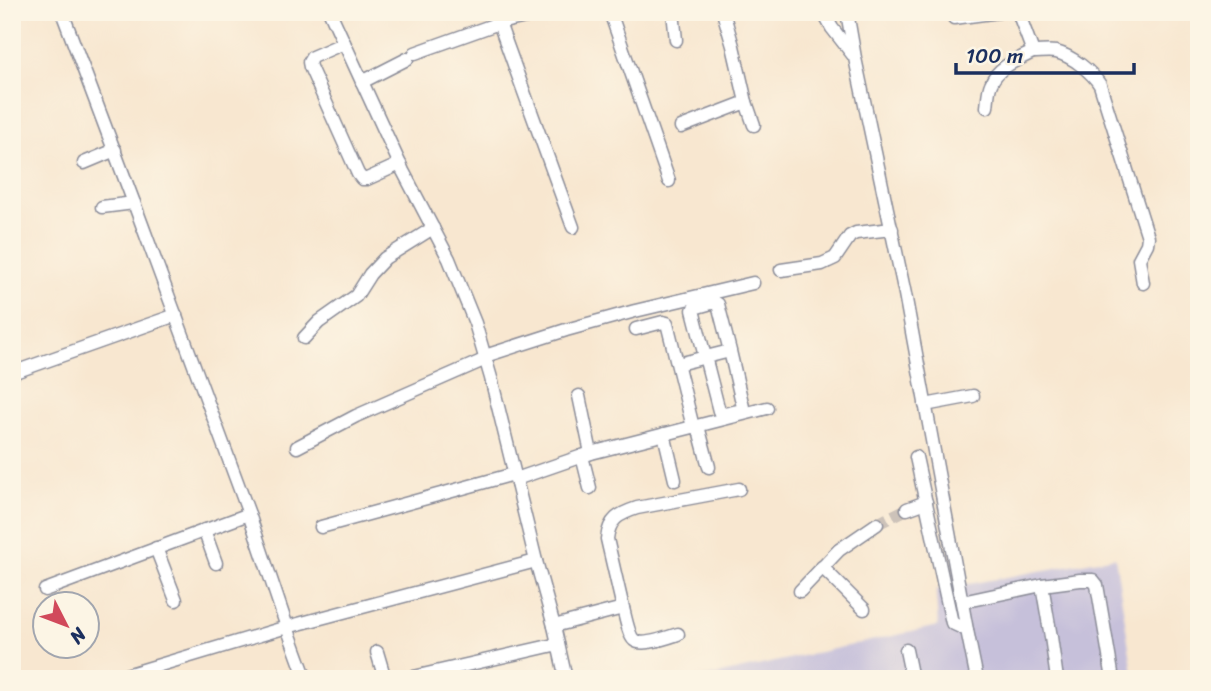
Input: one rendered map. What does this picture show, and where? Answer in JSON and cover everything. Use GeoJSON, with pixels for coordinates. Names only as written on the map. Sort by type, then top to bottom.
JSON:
{"type":"FeatureCollection","features":[{"type":"Feature","properties":{"kind":"street"},"geometry":{"type":"LineString","coordinates":[[62,12],[249,514],[306,679]]}},
{"type":"Feature","properties":{"kind":"street"},"geometry":{"type":"LineString","coordinates":[[330,12],[463,290],[485,357],[566,679]]}},
{"type":"Feature","properties":{"kind":"street"},"geometry":{"type":"LineString","coordinates":[[362,82],[411,56],[497,18],[548,12]]}},
{"type":"Feature","properties":{"kind":"street"},"geometry":{"type":"LineString","coordinates":[[610,12],[668,181]]}},
{"type":"Feature","properties":{"kind":"street"},"geometry":{"type":"LineString","coordinates":[[673,12],[676,40]]}},
{"type":"Feature","properties":{"kind":"street"},"geometry":{"type":"LineString","coordinates":[[723,12],[754,125]]}},
{"type":"Feature","properties":{"kind":"street"},"geometry":{"type":"LineString","coordinates":[[823,12],[832,29],[855,58]]}},
{"type":"Feature","properties":{"kind":"street"},"geometry":{"type":"LineString","coordinates":[[847,12],[905,294],[977,679]]}},
{"type":"Feature","properties":{"kind":"street"},"geometry":{"type":"LineString","coordinates":[[954,18],[999,12]]}},
{"type":"Feature","properties":{"kind":"street"},"geometry":{"type":"LineString","coordinates":[[1018,12],[1033,52]]}},
{"type":"Feature","properties":{"kind":"street"},"geometry":{"type":"LineString","coordinates":[[497,18],[573,227]]}},
{"type":"Feature","properties":{"kind":"street"},"geometry":{"type":"LineString","coordinates":[[344,43],[312,57],[309,62],[358,174],[367,180],[401,164]]}},
{"type":"Feature","properties":{"kind":"street"},"geometry":{"type":"LineString","coordinates":[[987,107],[991,83],[998,73],[1010,63],[1033,52],[1054,51],[1090,71],[1100,85],[1148,237],[1139,259],[1143,283]]}},
{"type":"Feature","properties":{"kind":"street"},"geometry":{"type":"LineString","coordinates":[[681,127],[746,102]]}},
{"type":"Feature","properties":{"kind":"street"},"geometry":{"type":"LineString","coordinates":[[84,163],[115,150]]}},
{"type":"Feature","properties":{"kind":"street"},"geometry":{"type":"LineString","coordinates":[[102,206],[134,203]]}},
{"type":"Feature","properties":{"kind":"street"},"geometry":{"type":"LineString","coordinates":[[304,338],[319,322],[356,296],[370,274],[385,258],[433,228]]}},
{"type":"Feature","properties":{"kind":"street"},"geometry":{"type":"LineString","coordinates":[[781,270],[822,264],[835,258],[850,236],[856,233],[892,229]]}},
{"type":"Feature","properties":{"kind":"street"},"geometry":{"type":"LineString","coordinates":[[297,446],[485,357],[635,311],[753,284]]}},
{"type":"Feature","properties":{"kind":"street"},"geometry":{"type":"LineString","coordinates":[[715,302],[718,304],[730,351],[743,407],[742,410],[724,414],[719,411],[694,308],[715,302]]}},
{"type":"Feature","properties":{"kind":"street"},"geometry":{"type":"LineString","coordinates":[[12,373],[176,315]]}},
{"type":"Feature","properties":{"kind":"street"},"geometry":{"type":"LineString","coordinates":[[636,329],[667,323],[709,467]]}},
{"type":"Feature","properties":{"kind":"street"},"geometry":{"type":"LineString","coordinates":[[677,364],[730,351]]}},
{"type":"Feature","properties":{"kind":"street"},"geometry":{"type":"LineString","coordinates":[[579,396],[590,488]]}},
{"type":"Feature","properties":{"kind":"street"},"geometry":{"type":"LineString","coordinates":[[925,405],[973,396]]}},
{"type":"Feature","properties":{"kind":"street"},"geometry":{"type":"LineString","coordinates":[[321,527],[767,408]]}},
{"type":"Feature","properties":{"kind":"street"},"geometry":{"type":"LineString","coordinates":[[664,434],[675,480]]}},
{"type":"Feature","properties":{"kind":"street"},"geometry":{"type":"LineString","coordinates":[[916,457],[952,622],[967,631]]}},
{"type":"Feature","properties":{"kind":"street"},"geometry":{"type":"LineString","coordinates":[[678,634],[646,643],[635,641],[623,608],[607,539],[608,529],[616,518],[637,508],[739,489]]}},
{"type":"Feature","properties":{"kind":"street"},"geometry":{"type":"LineString","coordinates":[[907,509],[926,502]]}},
{"type":"Feature","properties":{"kind":"street"},"geometry":{"type":"LineString","coordinates":[[46,590],[249,514]]}},
{"type":"Feature","properties":{"kind":"street"},"geometry":{"type":"LineString","coordinates":[[930,519],[946,516]]}},
{"type":"Feature","properties":{"kind":"street"},"geometry":{"type":"LineString","coordinates":[[800,591],[839,550],[877,524]]}},
{"type":"Feature","properties":{"kind":"street"},"geometry":{"type":"LineString","coordinates":[[204,530],[216,563]]}},
{"type":"Feature","properties":{"kind":"street"},"geometry":{"type":"LineString","coordinates":[[156,548],[176,600]]}},
{"type":"Feature","properties":{"kind":"street"},"geometry":{"type":"LineString","coordinates":[[113,679],[286,627],[536,561]]}},
{"type":"Feature","properties":{"kind":"street"},"geometry":{"type":"LineString","coordinates":[[822,567],[864,608]]}},
{"type":"Feature","properties":{"kind":"street"},"geometry":{"type":"LineString","coordinates":[[962,603],[1042,585],[1093,580],[1097,585],[1113,679]]}},
{"type":"Feature","properties":{"kind":"street"},"geometry":{"type":"LineString","coordinates":[[1042,585],[1056,679]]}},
{"type":"Feature","properties":{"kind":"street"},"geometry":{"type":"LineString","coordinates":[[554,626],[623,608]]}},
{"type":"Feature","properties":{"kind":"street"},"geometry":{"type":"LineString","coordinates":[[405,679],[558,644]]}},
{"type":"Feature","properties":{"kind":"street"},"geometry":{"type":"LineString","coordinates":[[906,650],[912,679]]}},
{"type":"Feature","properties":{"kind":"street"},"geometry":{"type":"LineString","coordinates":[[377,652],[385,679]]}},
{"type":"Feature","properties":{"kind":"shaded area"},"geometry":{"type":"Polygon","coordinates":[[[1115,557],[1134,679],[698,679],[938,626],[936,590],[1115,557]]]}},
{"type":"Feature","properties":{"kind":"tunnel"},"geometry":{"type":"LineString","coordinates":[[877,524],[907,509]]}}]}
